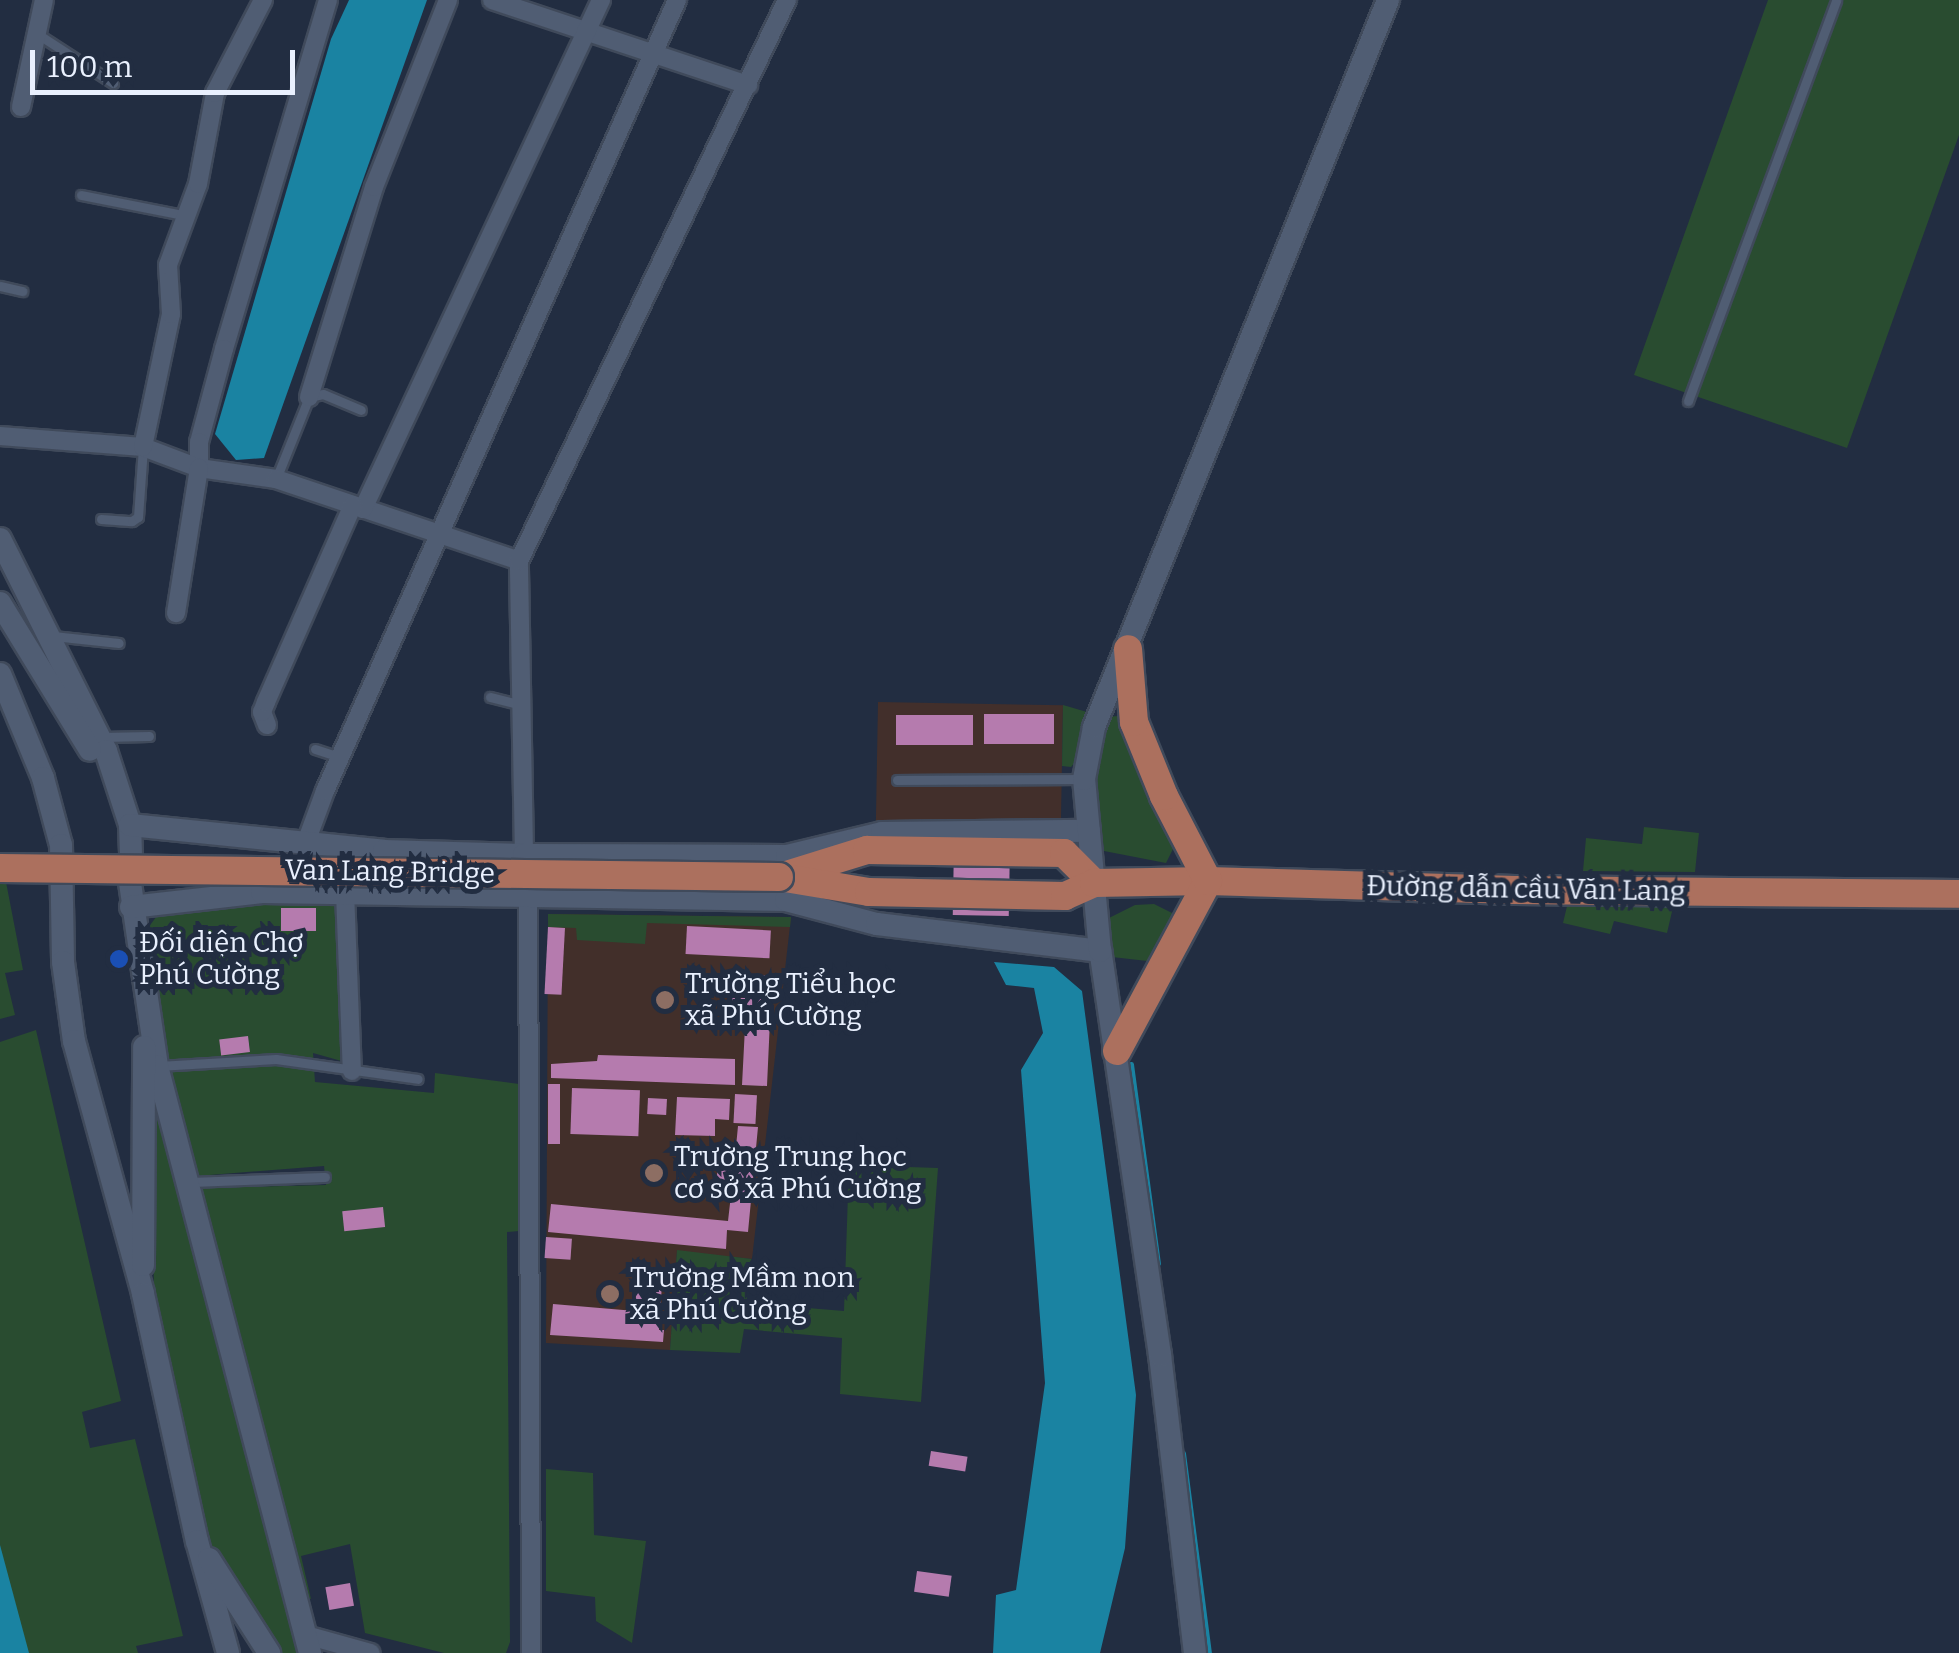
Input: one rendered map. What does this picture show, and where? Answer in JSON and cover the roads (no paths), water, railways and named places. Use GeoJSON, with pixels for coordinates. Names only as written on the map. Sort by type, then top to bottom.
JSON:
{"type":"FeatureCollection","features":[{"type":"Feature","properties":{"kind":"main road"},"geometry":{"type":"LineString","coordinates":[[1196,1653],[1118,1052],[1100,950],[1084,780],[1094,727],[1388,0]]}},
{"type":"Feature","properties":{"kind":"main road"},"geometry":{"type":"LineString","coordinates":[[0,539],[99,738],[127,815],[131,852]]}},
{"type":"Feature","properties":{"kind":"main road"},"geometry":{"type":"LineString","coordinates":[[0,604],[127,815],[305,845],[524,855],[787,856],[882,834],[1089,831]]}},
{"type":"Feature","properties":{"kind":"main road"},"geometry":{"type":"LineString","coordinates":[[0,634],[43,674]]}},
{"type":"Feature","properties":{"kind":"main road"},"geometry":{"type":"LineString","coordinates":[[1118,1052],[1208,881],[1164,796],[1134,722],[1128,649]]}},
{"type":"Feature","properties":{"kind":"main road"},"geometry":{"type":"LineString","coordinates":[[0,674],[42,778],[61,845],[63,962],[74,1041],[144,1294],[197,1541],[228,1653]]}},
{"type":"Feature","properties":{"kind":"main road","name":"Đường dẫn cầu Văn Lang"},"geometry":{"type":"LineString","coordinates":[[779,877],[868,865],[983,866],[1065,869],[1094,882],[1959,894]]}},
{"type":"Feature","properties":{"kind":"main road","name":"Van Lang Bridge"},"geometry":{"type":"LineString","coordinates":[[0,868],[779,877]]}},
{"type":"Feature","properties":{"kind":"main road"},"geometry":{"type":"LineString","coordinates":[[779,877],[866,910],[1064,913],[1094,882]]}},
{"type":"Feature","properties":{"kind":"main road"},"geometry":{"type":"LineString","coordinates":[[308,1644],[305,1606],[157,1066],[131,895],[345,892],[786,900],[877,924],[1100,950]]}},
{"type":"Feature","properties":{"kind":"main road"},"geometry":{"type":"LineString","coordinates":[[144,999],[144,1294]]}},
{"type":"Feature","properties":{"kind":"main road"},"geometry":{"type":"LineString","coordinates":[[197,1541],[269,1653]]}},
{"type":"Feature","properties":{"kind":"street"},"geometry":{"type":"LineString","coordinates":[[21,107],[44,0]]}},
{"type":"Feature","properties":{"kind":"street"},"geometry":{"type":"LineString","coordinates":[[143,447],[171,314],[168,264],[183,215],[198,184],[214,93],[263,0]]}},
{"type":"Feature","properties":{"kind":"street"},"geometry":{"type":"LineString","coordinates":[[176,613],[199,468],[199,442],[328,0]]}},
{"type":"Feature","properties":{"kind":"street"},"geometry":{"type":"LineString","coordinates":[[309,397],[374,187],[448,0]]}},
{"type":"Feature","properties":{"kind":"street"},"geometry":{"type":"LineString","coordinates":[[492,0],[748,85]]}},
{"type":"Feature","properties":{"kind":"street"},"geometry":{"type":"LineString","coordinates":[[267,725],[262,712],[266,702],[601,0]]}},
{"type":"Feature","properties":{"kind":"street"},"geometry":{"type":"LineString","coordinates":[[305,845],[339,757],[676,0]]}},
{"type":"Feature","properties":{"kind":"street"},"geometry":{"type":"LineString","coordinates":[[524,855],[525,706],[520,561],[787,0]]}},
{"type":"Feature","properties":{"kind":"street"},"geometry":{"type":"LineString","coordinates":[[0,436],[143,447],[199,468],[276,479],[520,561]]}},
{"type":"Feature","properties":{"kind":"street"},"geometry":{"type":"LineString","coordinates":[[345,892],[352,1071]]}},
{"type":"Feature","properties":{"kind":"street"},"geometry":{"type":"LineString","coordinates":[[528,896],[532,1653]]}},
{"type":"Feature","properties":{"kind":"street"},"geometry":{"type":"LineString","coordinates":[[308,1644],[371,1653]]}},
{"type":"Feature","properties":{"kind":"lane"},"geometry":{"type":"LineString","coordinates":[[1688,401],[1836,0]]}},
{"type":"Feature","properties":{"kind":"lane"},"geometry":{"type":"LineString","coordinates":[[36,33],[113,83]]}},
{"type":"Feature","properties":{"kind":"lane"},"geometry":{"type":"LineString","coordinates":[[82,195],[183,215]]}},
{"type":"Feature","properties":{"kind":"lane"},"geometry":{"type":"LineString","coordinates":[[0,286],[22,290]]}},
{"type":"Feature","properties":{"kind":"lane"},"geometry":{"type":"LineString","coordinates":[[276,479],[309,397],[323,394],[360,410]]}},
{"type":"Feature","properties":{"kind":"lane"},"geometry":{"type":"LineString","coordinates":[[102,519],[132,521],[138,517],[143,447]]}},
{"type":"Feature","properties":{"kind":"lane"},"geometry":{"type":"LineString","coordinates":[[46,636],[119,643]]}},
{"type":"Feature","properties":{"kind":"lane"},"geometry":{"type":"LineString","coordinates":[[490,697],[525,706]]}},
{"type":"Feature","properties":{"kind":"lane"},"geometry":{"type":"LineString","coordinates":[[99,738],[149,736]]}},
{"type":"Feature","properties":{"kind":"lane"},"geometry":{"type":"LineString","coordinates":[[315,748],[339,757]]}},
{"type":"Feature","properties":{"kind":"lane"},"geometry":{"type":"LineString","coordinates":[[897,780],[1084,780]]}},
{"type":"Feature","properties":{"kind":"lane"},"geometry":{"type":"LineString","coordinates":[[157,1066],[276,1058],[418,1079]]}},
{"type":"Feature","properties":{"kind":"lane"},"geometry":{"type":"LineString","coordinates":[[186,1182],[326,1177]]}},
{"type":"Feature","properties":{"kind":"water"},"geometry":{"type":"Polygon","coordinates":[[[349,0],[427,0],[264,458],[236,460],[215,434],[331,39],[349,0]]]}},
{"type":"Feature","properties":{"kind":"water"},"geometry":{"type":"Polygon","coordinates":[[[994,962],[1054,967],[1082,991],[1136,1395],[1125,1548],[1100,1653],[993,1653],[996,1595],[1016,1590],[1045,1383],[1021,1070],[1043,1033],[1034,988],[1006,985],[994,962]]]}},
{"type":"Feature","properties":{"kind":"water"},"geometry":{"type":"Polygon","coordinates":[[[0,1545],[29,1653],[0,1653],[0,1545]]]}},
{"type":"Feature","properties":{"kind":"waterway"},"geometry":{"type":"LineString","coordinates":[[1131,1064],[1158,1263]]}},
{"type":"Feature","properties":{"kind":"waterway"},"geometry":{"type":"LineString","coordinates":[[1183,1453],[1209,1653]]}},
{"type":"Feature","properties":{"kind":"place","name":"Đối diện Chợ Phú Cường"},"geometry":{"type":"Point","coordinates":[119,959]}},
{"type":"Feature","properties":{"kind":"place","name":"Trường Tiểu học xã Phú Cường"},"geometry":{"type":"Point","coordinates":[665,1000]}},
{"type":"Feature","properties":{"kind":"place","name":"Trường Trung học cơ sở xã Phú Cường"},"geometry":{"type":"Point","coordinates":[654,1173]}},
{"type":"Feature","properties":{"kind":"place","name":"Trường Mầm non xã Phú Cường"},"geometry":{"type":"Point","coordinates":[610,1294]}}]}
